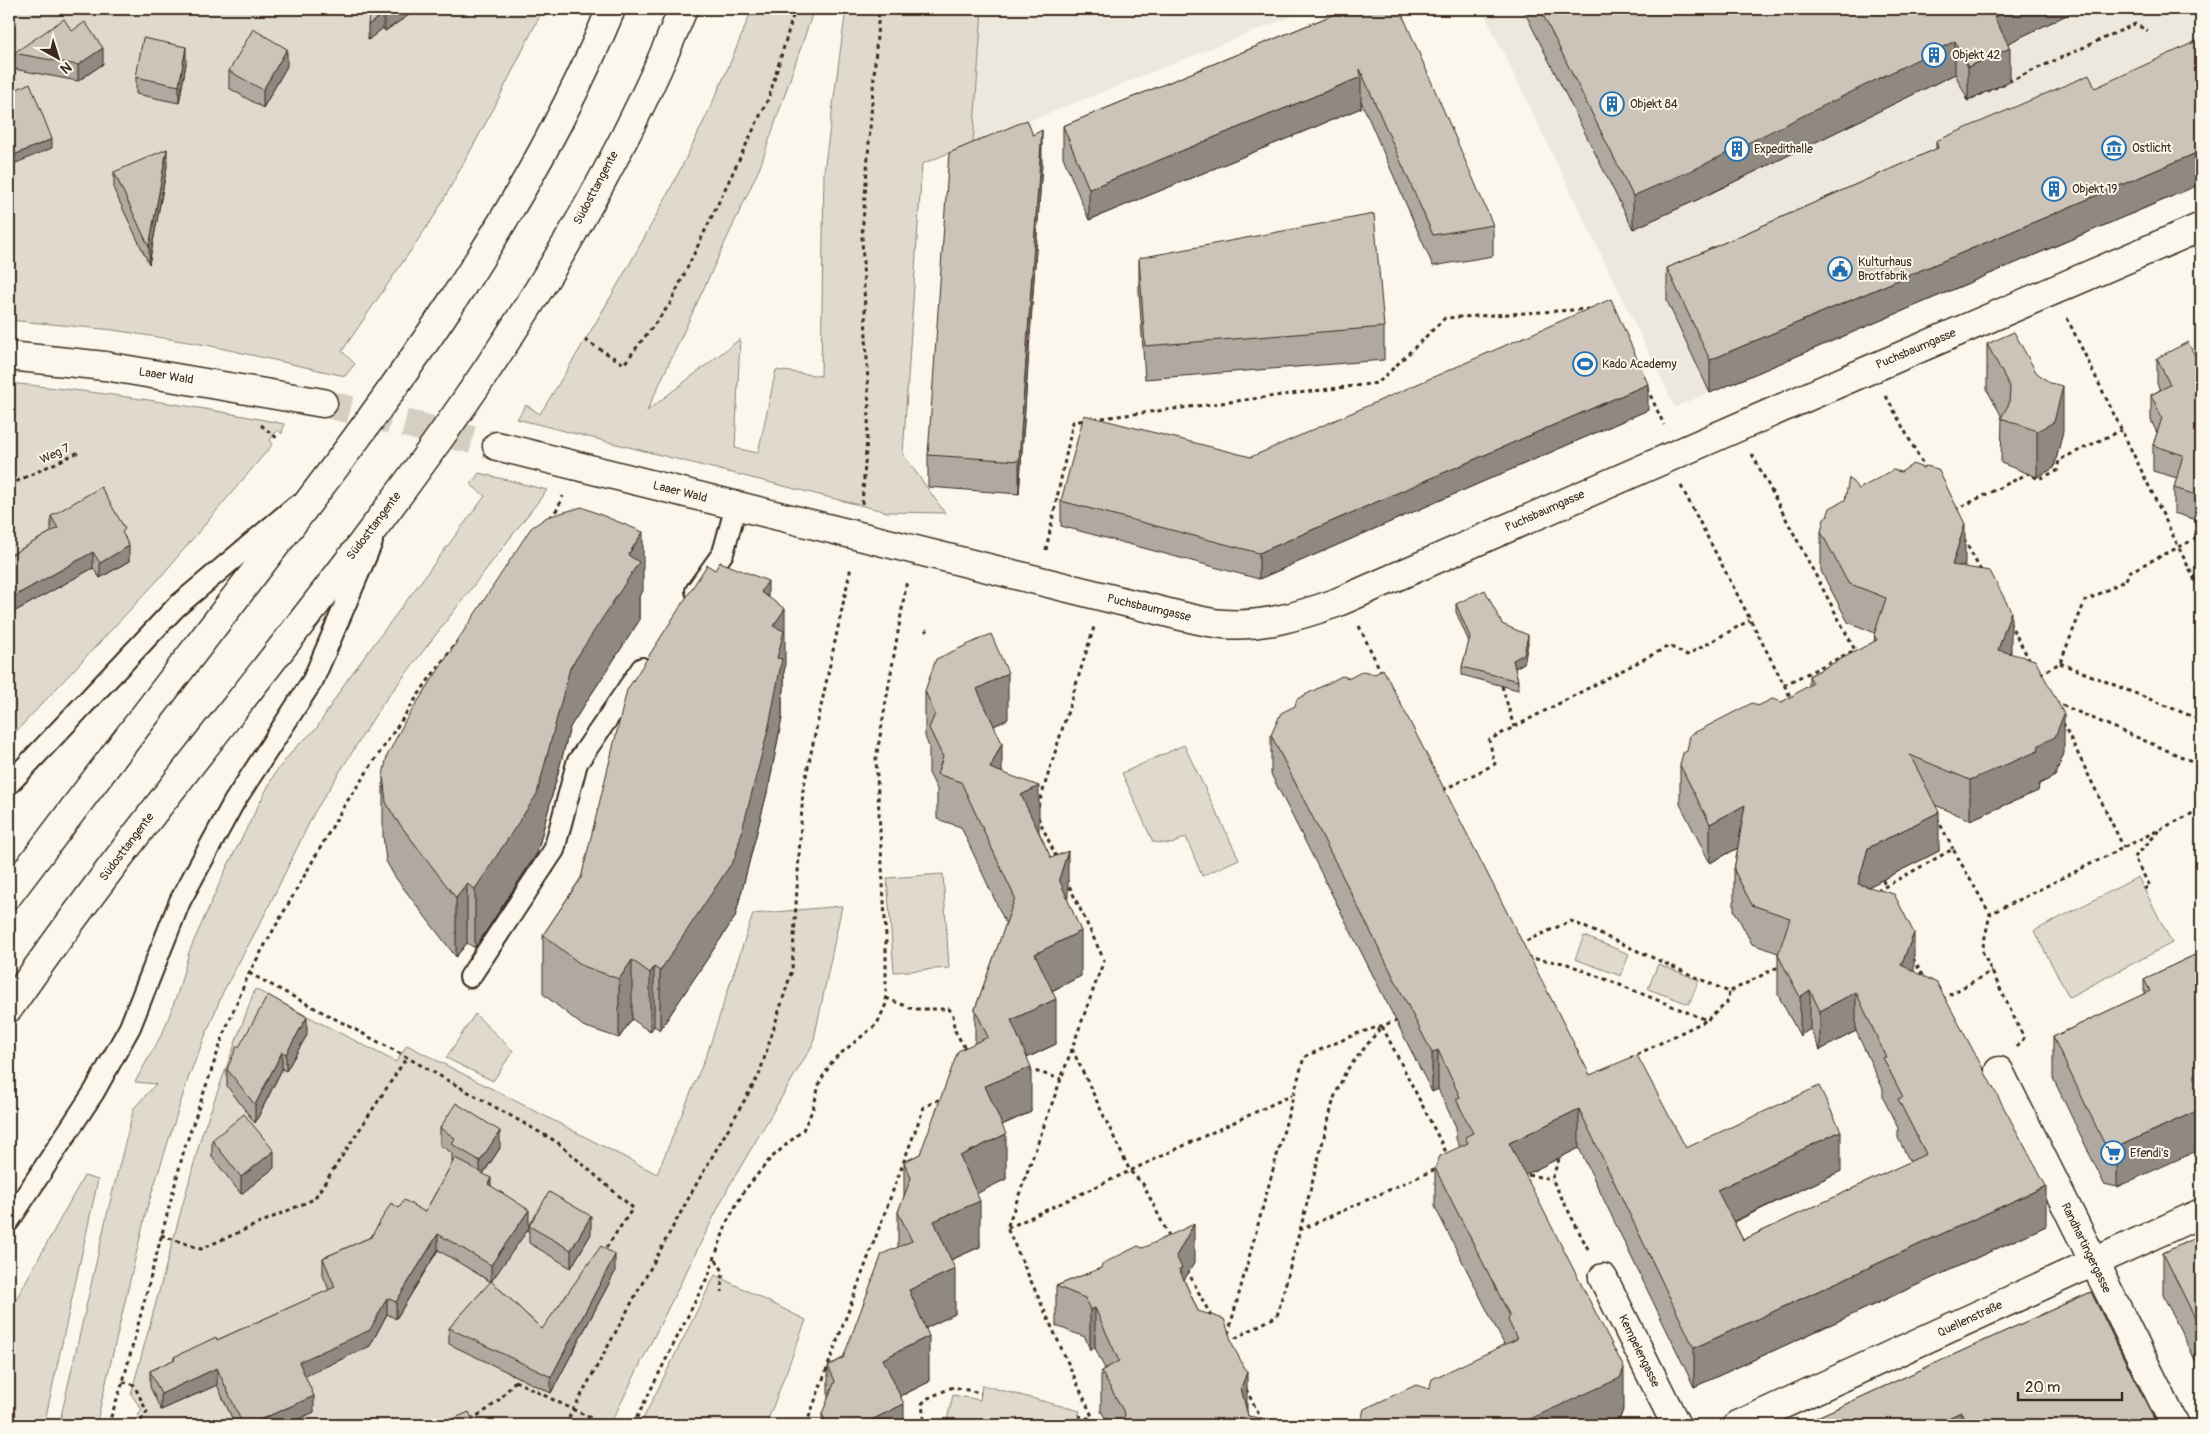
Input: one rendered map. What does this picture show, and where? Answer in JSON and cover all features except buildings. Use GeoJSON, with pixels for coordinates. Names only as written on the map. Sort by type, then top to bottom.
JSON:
{"type":"FeatureCollection","features":[{"type":"Feature","properties":{"kind":"main road"},"geometry":{"type":"LineString","coordinates":[[9,894],[328,478],[414,357],[484,254],[534,168],[611,9]]}},
{"type":"Feature","properties":{"kind":"main road","name":"Südosttangente"},"geometry":{"type":"LineString","coordinates":[[9,1008],[48,951],[383,517],[467,397],[549,272],[643,99],[683,9]]}},
{"type":"Feature","properties":{"kind":"main road","name":"Puchsbaumgasse"},"geometry":{"type":"LineString","coordinates":[[860,537],[1039,582],[1222,624],[1262,624],[1302,615],[1345,599],[2053,290],[2201,228]]}},
{"type":"Feature","properties":{"kind":"main road","name":"Laaer Wald"},"geometry":{"type":"LineString","coordinates":[[9,356],[105,366],[323,402]]}},
{"type":"Feature","properties":{"kind":"main road","name":"Laaer Wald"},"geometry":{"type":"LineString","coordinates":[[498,446],[860,537]]}},
{"type":"Feature","properties":{"kind":"main road","name":"Randhartingergasse"},"geometry":{"type":"LineString","coordinates":[[1999,1071],[2175,1425]]}},
{"type":"Feature","properties":{"kind":"main road","name":"Quellenstraße"},"geometry":{"type":"LineString","coordinates":[[1738,1425],[2201,1213]]}},
{"type":"Feature","properties":{"kind":"main road","name":"Kempelengasse"},"geometry":{"type":"LineString","coordinates":[[1603,1278],[1676,1425]]}},
{"type":"Feature","properties":{"kind":"lane"},"geometry":{"type":"LineString","coordinates":[[9,784],[176,608],[328,478]]}},
{"type":"Feature","properties":{"kind":"lane"},"geometry":{"type":"LineString","coordinates":[[683,609],[723,553],[736,506]]}},
{"type":"Feature","properties":{"kind":"lane"},"geometry":{"type":"LineString","coordinates":[[9,1221],[94,1092],[130,1027],[180,902],[234,802],[313,680],[383,517]]}},
{"type":"Feature","properties":{"kind":"lane"},"geometry":{"type":"LineString","coordinates":[[470,977],[554,850],[577,763],[655,650]]}},
{"type":"Feature","properties":{"kind":"path"},"geometry":{"type":"LineString","coordinates":[[586,340],[624,364],[670,304],[769,98],[795,9]]}},
{"type":"Feature","properties":{"kind":"path"},"geometry":{"type":"LineString","coordinates":[[564,1425],[692,1190],[759,1075],[792,970],[803,790],[860,537],[870,411],[862,236],[879,9]]}},
{"type":"Feature","properties":{"kind":"path"},"geometry":{"type":"LineString","coordinates":[[1963,91],[1968,100],[2135,24],[2148,31]]}},
{"type":"Feature","properties":{"kind":"path"},"geometry":{"type":"LineString","coordinates":[[2053,290],[2201,594]]}},
{"type":"Feature","properties":{"kind":"path"},"geometry":{"type":"LineString","coordinates":[[1039,582],[1073,422],[1378,383],[1445,318],[1591,309]]}},
{"type":"Feature","properties":{"kind":"path"},"geometry":{"type":"LineString","coordinates":[[1871,369],[1926,470]]}},
{"type":"Feature","properties":{"kind":"path"},"geometry":{"type":"LineString","coordinates":[[1644,381],[1672,456],[1750,620],[1793,702]]}},
{"type":"Feature","properties":{"kind":"path"},"geometry":{"type":"LineString","coordinates":[[1738,427],[1858,658]]}},
{"type":"Feature","properties":{"kind":"path"},"geometry":{"type":"LineString","coordinates":[[1950,513],[2029,474],[2038,479],[2057,471],[2059,460],[2122,430]]}},
{"type":"Feature","properties":{"kind":"path"},"geometry":{"type":"LineString","coordinates":[[274,435],[278,439]]}},
{"type":"Feature","properties":{"kind":"path","name":"Weg 7"},"geometry":{"type":"LineString","coordinates":[[9,485],[82,451]]}},
{"type":"Feature","properties":{"kind":"path"},"geometry":{"type":"LineString","coordinates":[[547,521],[558,508],[575,466]]}},
{"type":"Feature","properties":{"kind":"path"},"geometry":{"type":"LineString","coordinates":[[1959,530],[1983,574]]}},
{"type":"Feature","properties":{"kind":"path"},"geometry":{"type":"LineString","coordinates":[[2038,675],[2060,663],[2086,601],[2126,580],[2129,572],[2201,536]]}},
{"type":"Feature","properties":{"kind":"path"},"geometry":{"type":"LineString","coordinates":[[633,1425],[715,1259],[726,1222],[744,1191],[770,1159],[803,1130],[825,1074],[834,1059],[877,1024],[886,1004],[886,937],[876,759],[904,588],[918,551]]}},
{"type":"Feature","properties":{"kind":"path"},"geometry":{"type":"LineString","coordinates":[[1060,865],[1036,814],[1104,597]]}},
{"type":"Feature","properties":{"kind":"path"},"geometry":{"type":"LineString","coordinates":[[1345,599],[1384,678]]}},
{"type":"Feature","properties":{"kind":"path"},"geometry":{"type":"LineString","coordinates":[[2007,618],[2030,662]]}},
{"type":"Feature","properties":{"kind":"path"},"geometry":{"type":"LineString","coordinates":[[1436,783],[1440,792],[1495,764],[1489,740],[1669,646],[1687,654],[1750,620]]}},
{"type":"Feature","properties":{"kind":"path"},"geometry":{"type":"LineString","coordinates":[[925,632],[931,627]]}},
{"type":"Feature","properties":{"kind":"path"},"geometry":{"type":"LineString","coordinates":[[108,1425],[123,1382],[184,1150],[225,1031],[249,973],[344,806],[427,682],[462,635]]}},
{"type":"Feature","properties":{"kind":"path"},"geometry":{"type":"LineString","coordinates":[[1784,685],[1854,650]]}},
{"type":"Feature","properties":{"kind":"path"},"geometry":{"type":"LineString","coordinates":[[2060,663],[2201,720]]}},
{"type":"Feature","properties":{"kind":"path"},"geometry":{"type":"LineString","coordinates":[[2035,670],[2043,684]]}},
{"type":"Feature","properties":{"kind":"path"},"geometry":{"type":"LineString","coordinates":[[1502,686],[1514,727]]}},
{"type":"Feature","properties":{"kind":"path"},"geometry":{"type":"LineString","coordinates":[[2056,709],[2052,700],[2201,765]]}},
{"type":"Feature","properties":{"kind":"path"},"geometry":{"type":"LineString","coordinates":[[2060,718],[2124,848]]}},
{"type":"Feature","properties":{"kind":"path"},"geometry":{"type":"LineString","coordinates":[[1990,914],[2201,809]]}},
{"type":"Feature","properties":{"kind":"path"},"geometry":{"type":"LineString","coordinates":[[1933,810],[1990,914],[1982,951],[2024,1038],[1999,1071]]}},
{"type":"Feature","properties":{"kind":"path"},"geometry":{"type":"LineString","coordinates":[[2144,889],[2150,886],[2134,858],[2161,828]]}},
{"type":"Feature","properties":{"kind":"path"},"geometry":{"type":"LineString","coordinates":[[1880,898],[1877,892],[1953,849]]}},
{"type":"Feature","properties":{"kind":"path"},"geometry":{"type":"LineString","coordinates":[[1064,874],[1104,960],[1008,1228],[1096,1425]]}},
{"type":"Feature","properties":{"kind":"path"},"geometry":{"type":"LineString","coordinates":[[1883,880],[1886,886]]}},
{"type":"Feature","properties":{"kind":"path"},"geometry":{"type":"LineString","coordinates":[[1518,951],[1516,946],[1571,921],[1729,992]]}},
{"type":"Feature","properties":{"kind":"path"},"geometry":{"type":"LineString","coordinates":[[1910,952],[1928,985]]}},
{"type":"Feature","properties":{"kind":"path"},"geometry":{"type":"LineString","coordinates":[[1526,966],[1521,957],[1565,963],[1706,1020]]}},
{"type":"Feature","properties":{"kind":"path"},"geometry":{"type":"LineString","coordinates":[[1729,992],[1781,966]]}},
{"type":"Feature","properties":{"kind":"path"},"geometry":{"type":"LineString","coordinates":[[1936,1002],[1992,971]]}},
{"type":"Feature","properties":{"kind":"path"},"geometry":{"type":"LineString","coordinates":[[249,973],[407,1057],[557,1142],[633,1208],[600,1257]]}},
{"type":"Feature","properties":{"kind":"path"},"geometry":{"type":"LineString","coordinates":[[1629,1058],[1706,1020],[1727,1003],[1729,992]]}},
{"type":"Feature","properties":{"kind":"path"},"geometry":{"type":"LineString","coordinates":[[886,998],[913,1009],[949,1009],[953,1014],[954,1029],[968,1054]]}},
{"type":"Feature","properties":{"kind":"path"},"geometry":{"type":"LineString","coordinates":[[1382,1026],[1346,1071],[1334,1098],[1277,1316],[1225,1344],[1304,1057],[1382,1026],[1407,1017]]}},
{"type":"Feature","properties":{"kind":"path"},"geometry":{"type":"LineString","coordinates":[[1382,1026],[1451,1162]]}},
{"type":"Feature","properties":{"kind":"path"},"geometry":{"type":"LineString","coordinates":[[1072,1049],[1130,1171],[1143,1184],[1175,1246]]}},
{"type":"Feature","properties":{"kind":"path"},"geometry":{"type":"LineString","coordinates":[[161,1234],[201,1249],[314,1199],[407,1057]]}},
{"type":"Feature","properties":{"kind":"path"},"geometry":{"type":"LineString","coordinates":[[1027,1068],[1061,1079]]}},
{"type":"Feature","properties":{"kind":"path"},"geometry":{"type":"LineString","coordinates":[[806,1425],[924,1107],[948,1095]]}},
{"type":"Feature","properties":{"kind":"path"},"geometry":{"type":"LineString","coordinates":[[1008,1228],[1293,1095]]}},
{"type":"Feature","properties":{"kind":"path"},"geometry":{"type":"LineString","coordinates":[[1559,1159],[1552,1179],[1603,1278]]}},
{"type":"Feature","properties":{"kind":"path"},"geometry":{"type":"LineString","coordinates":[[1300,1230],[1442,1166]]}},
{"type":"Feature","properties":{"kind":"path"},"geometry":{"type":"LineString","coordinates":[[1528,1175],[1552,1179]]}},
{"type":"Feature","properties":{"kind":"path"},"geometry":{"type":"LineString","coordinates":[[715,1259],[723,1271],[722,1292]]}},
{"type":"Feature","properties":{"kind":"path"},"geometry":{"type":"LineString","coordinates":[[1184,1264],[1216,1326]]}},
{"type":"Feature","properties":{"kind":"path"},"geometry":{"type":"LineString","coordinates":[[466,1422],[482,1414],[502,1397],[521,1373]]}},
{"type":"Feature","properties":{"kind":"path"},"geometry":{"type":"LineString","coordinates":[[1242,1380],[1264,1425]]}},
{"type":"Feature","properties":{"kind":"path"},"geometry":{"type":"LineString","coordinates":[[515,1381],[605,1425]]}},
{"type":"Feature","properties":{"kind":"path"},"geometry":{"type":"LineString","coordinates":[[123,1382],[134,1385],[148,1412],[138,1425]]}},
{"type":"Feature","properties":{"kind":"path"},"geometry":{"type":"LineString","coordinates":[[923,1425],[922,1404],[926,1400],[953,1387],[981,1393]]}},
{"type":"Feature","properties":{"kind":"path"},"geometry":{"type":"LineString","coordinates":[[1078,1416],[1093,1419]]}},
{"type":"Feature","properties":{"kind":"path"},"geometry":{"type":"LineString","coordinates":[[924,1420],[944,1425]]}},
{"type":"Feature","properties":{"kind":"shaded area"},"geometry":{"type":"Polygon","coordinates":[[[9,9],[543,9],[494,108],[435,215],[342,351],[355,364],[345,376],[207,345],[113,330],[9,320],[9,9]]]}},
{"type":"Feature","properties":{"kind":"shaded area"},"geometry":{"type":"Polygon","coordinates":[[[752,9],[814,9],[760,167],[647,411],[740,339],[735,448],[758,453],[776,370],[821,376],[824,171],[846,9],[982,9],[973,143],[922,164],[903,454],[945,513],[887,512],[517,419],[526,405],[540,414],[600,316],[682,166],[707,114],[752,9]]]}},
{"type":"Feature","properties":{"kind":"shaded area"},"geometry":{"type":"Polygon","coordinates":[[[914,9],[1310,9],[922,164],[914,9]]]}},
{"type":"Feature","properties":{"kind":"shaded area"},"geometry":{"type":"Polygon","coordinates":[[[1482,9],[2201,9],[2201,184],[1675,407],[1482,9]]]}},
{"type":"Feature","properties":{"kind":"shaded area"},"geometry":{"type":"Polygon","coordinates":[[[9,383],[147,400],[284,424],[282,434],[278,430],[270,440],[273,444],[157,581],[9,739],[9,383]]]}},
{"type":"Feature","properties":{"kind":"shaded area"},"geometry":{"type":"Polygon","coordinates":[[[479,473],[547,490],[381,706],[314,813],[265,914],[223,992],[189,1076],[147,1208],[96,1425],[59,1425],[109,1206],[134,1108],[156,1084],[135,1082],[163,1032],[178,992],[189,952],[225,871],[275,773],[295,748],[316,729],[347,680],[485,496],[471,485],[479,473]]]}},
{"type":"Feature","properties":{"kind":"shaded area"},"geometry":{"type":"Polygon","coordinates":[[[1184,745],[1239,859],[1202,876],[1186,837],[1172,844],[1153,842],[1122,773],[1184,745]]]}},
{"type":"Feature","properties":{"kind":"shaded area"},"geometry":{"type":"Polygon","coordinates":[[[943,874],[949,968],[894,972],[887,878],[943,874]]]}},
{"type":"Feature","properties":{"kind":"shaded area"},"geometry":{"type":"Polygon","coordinates":[[[2138,877],[2172,943],[2069,997],[2034,931],[2138,877]]]}},
{"type":"Feature","properties":{"kind":"shaded area"},"geometry":{"type":"Polygon","coordinates":[[[842,906],[813,1044],[728,1188],[610,1425],[131,1425],[142,1410],[131,1394],[202,1134],[255,989],[396,1062],[407,1045],[657,1174],[708,1051],[753,914],[842,906]]]}},
{"type":"Feature","properties":{"kind":"shaded area"},"geometry":{"type":"Polygon","coordinates":[[[1584,936],[1629,954],[1621,976],[1575,959],[1584,936]]]}},
{"type":"Feature","properties":{"kind":"shaded area"},"geometry":{"type":"Polygon","coordinates":[[[1658,964],[1699,980],[1689,1004],[1648,989],[1658,964]]]}},
{"type":"Feature","properties":{"kind":"shaded area"},"geometry":{"type":"Polygon","coordinates":[[[475,1014],[513,1051],[493,1081],[446,1058],[475,1014]]]}},
{"type":"Feature","properties":{"kind":"shaded area"},"geometry":{"type":"Polygon","coordinates":[[[84,1176],[98,1180],[44,1425],[9,1425],[9,1312],[84,1176]]]}},
{"type":"Feature","properties":{"kind":"shaded area"},"geometry":{"type":"Polygon","coordinates":[[[715,1275],[806,1320],[766,1425],[640,1425],[715,1275]]]}},
{"type":"Feature","properties":{"kind":"shaded area"},"geometry":{"type":"Polygon","coordinates":[[[982,1385],[1080,1411],[1076,1425],[969,1425],[947,1420],[953,1395],[980,1400],[982,1385]]]}},
{"type":"Feature","properties":{"kind":"tunnel"},"geometry":{"type":"LineString","coordinates":[[323,403],[497,446]]}},
{"type":"Feature","properties":{"kind":"place","name":"Objekt 42"},"geometry":{"type":"Point","coordinates":[1934,55]}},
{"type":"Feature","properties":{"kind":"place","name":"Objekt 84"},"geometry":{"type":"Point","coordinates":[1612,104]}},
{"type":"Feature","properties":{"kind":"place","name":"Ostlicht"},"geometry":{"type":"Point","coordinates":[2114,148]}},
{"type":"Feature","properties":{"kind":"place","name":"Expedithalle"},"geometry":{"type":"Point","coordinates":[1737,149]}},
{"type":"Feature","properties":{"kind":"place","name":"Objekt 19"},"geometry":{"type":"Point","coordinates":[2054,189]}},
{"type":"Feature","properties":{"kind":"place","name":"Kulturhaus Brotfabrik"},"geometry":{"type":"Point","coordinates":[1840,269]}},
{"type":"Feature","properties":{"kind":"place","name":"Kado Academy"},"geometry":{"type":"Point","coordinates":[1585,364]}},
{"type":"Feature","properties":{"kind":"place","name":"Efendi's"},"geometry":{"type":"Point","coordinates":[2113,1153]}}]}
